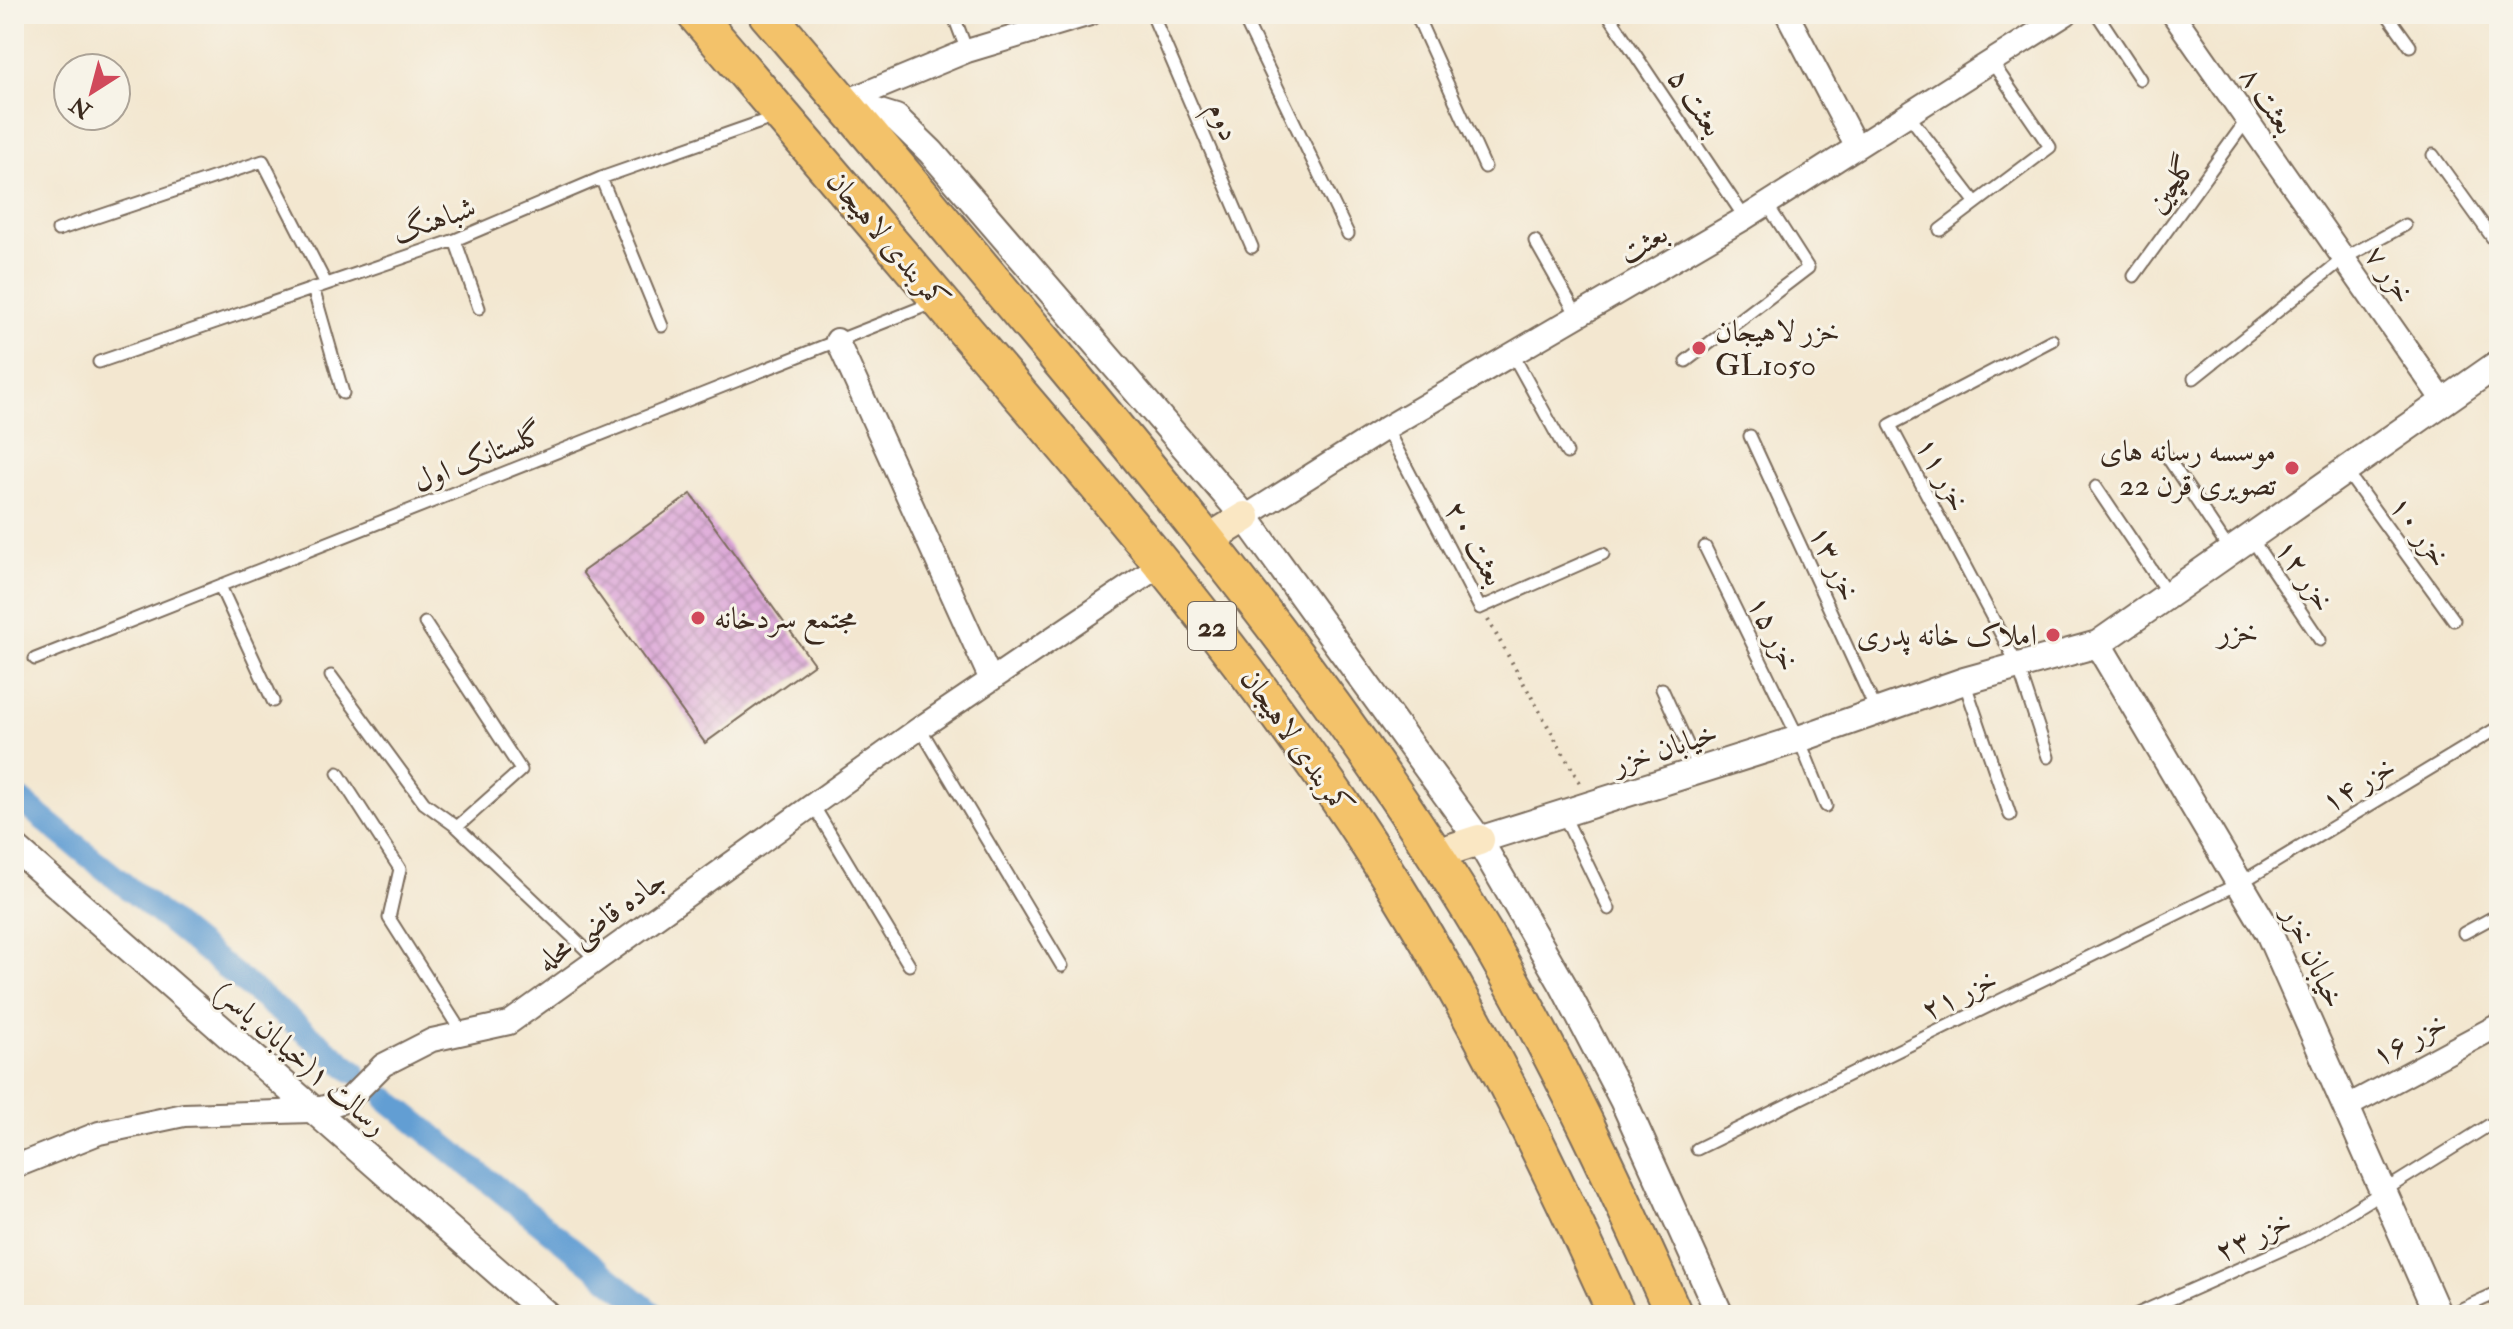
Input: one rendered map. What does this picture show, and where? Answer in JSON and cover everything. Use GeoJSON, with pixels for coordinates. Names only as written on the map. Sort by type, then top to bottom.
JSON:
{"type":"FeatureCollection","features":[{"type":"Feature","properties":{"kind":"highway","name":"کمربندی لاهیجان"},"geometry":{"type":"LineString","coordinates":[[695,14],[1162,564],[1262,691],[1368,844],[1439,958],[1509,1087],[1617,1315]]}},
{"type":"Feature","properties":{"kind":"highway","name":"کمربندی لاهیجان"},"geometry":{"type":"LineString","coordinates":[[767,14],[844,102],[1208,540],[1292,651],[1483,933],[1557,1062],[1674,1315]]}},
{"type":"Feature","properties":{"kind":"main road"},"geometry":{"type":"LineString","coordinates":[[1208,540],[1245,517]]}},
{"type":"Feature","properties":{"kind":"main road"},"geometry":{"type":"LineString","coordinates":[[1433,855],[1479,840]]}},
{"type":"Feature","properties":{"kind":"street"},"geometry":{"type":"LineString","coordinates":[[844,102],[967,51],[1088,14]]}},
{"type":"Feature","properties":{"kind":"street"},"geometry":{"type":"LineString","coordinates":[[1787,14],[1855,144]]}},
{"type":"Feature","properties":{"kind":"street","name":"بعثت"},"geometry":{"type":"LineString","coordinates":[[1245,517],[1386,428],[1745,218],[1855,144],[2066,14]]}},
{"type":"Feature","properties":{"kind":"street","name":"بعثت ۸"},"geometry":{"type":"LineString","coordinates":[[2173,14],[2287,181]]}},
{"type":"Feature","properties":{"kind":"street"},"geometry":{"type":"LineString","coordinates":[[844,102],[896,118],[931,152],[1245,517],[1479,840],[1563,985],[1623,1100],[1720,1315]]}},
{"type":"Feature","properties":{"kind":"street","name":"خزر ۷"},"geometry":{"type":"LineString","coordinates":[[2287,181],[2444,402]]}},
{"type":"Feature","properties":{"kind":"street"},"geometry":{"type":"LineString","coordinates":[[837,340],[991,680]]}},
{"type":"Feature","properties":{"kind":"street","name":"خیابان خزر"},"geometry":{"type":"LineString","coordinates":[[1479,840],[1799,739],[1964,681],[2098,644],[2499,363]]}},
{"type":"Feature","properties":{"kind":"street","name":"جاده قاضی محله"},"geometry":{"type":"LineString","coordinates":[[14,1167],[99,1133],[184,1115],[311,1111],[348,1100],[383,1065],[432,1040],[509,1023],[920,728],[1162,564]]}},
{"type":"Feature","properties":{"kind":"street","name":"خیابان خزر"},"geometry":{"type":"LineString","coordinates":[[2098,644],[2242,882],[2348,1106],[2438,1315]]}},
{"type":"Feature","properties":{"kind":"street","name":"رسالت ۱(خیابان یاسر)"},"geometry":{"type":"LineString","coordinates":[[14,847],[311,1111],[547,1315]]}},
{"type":"Feature","properties":{"kind":"street","name":"خزر ۱۶"},"geometry":{"type":"LineString","coordinates":[[2348,1106],[2499,1025]]}},
{"type":"Feature","properties":{"kind":"lane"},"geometry":{"type":"LineString","coordinates":[[953,14],[967,51]]}},
{"type":"Feature","properties":{"kind":"lane","name":"دوم"},"geometry":{"type":"LineString","coordinates":[[1152,14],[1252,247]]}},
{"type":"Feature","properties":{"kind":"lane"},"geometry":{"type":"LineString","coordinates":[[1242,14],[1348,234]]}},
{"type":"Feature","properties":{"kind":"lane"},"geometry":{"type":"LineString","coordinates":[[1416,14],[1485,167]]}},
{"type":"Feature","properties":{"kind":"lane","name":"بعثت ۵"},"geometry":{"type":"LineString","coordinates":[[1608,14],[1745,218]]}},
{"type":"Feature","properties":{"kind":"lane"},"geometry":{"type":"LineString","coordinates":[[2097,14],[2140,79]]}},
{"type":"Feature","properties":{"kind":"lane"},"geometry":{"type":"LineString","coordinates":[[2387,14],[2410,46]]}},
{"type":"Feature","properties":{"kind":"lane"},"geometry":{"type":"LineString","coordinates":[[1940,230],[2050,147],[1991,61]]}},
{"type":"Feature","properties":{"kind":"lane"},"geometry":{"type":"LineString","coordinates":[[1907,113],[1976,203]]}},
{"type":"Feature","properties":{"kind":"lane","name":"شباهنگ"},"geometry":{"type":"LineString","coordinates":[[99,362],[455,240],[601,178],[782,114]]}},
{"type":"Feature","properties":{"kind":"lane","name":"گلچین"},"geometry":{"type":"LineString","coordinates":[[2134,276],[2246,121]]}},
{"type":"Feature","properties":{"kind":"lane"},"geometry":{"type":"LineString","coordinates":[[2433,155],[2499,247]]}},
{"type":"Feature","properties":{"kind":"lane"},"geometry":{"type":"LineString","coordinates":[[58,230],[263,161],[326,284]]}},
{"type":"Feature","properties":{"kind":"lane"},"geometry":{"type":"LineString","coordinates":[[601,178],[662,326]]}},
{"type":"Feature","properties":{"kind":"lane"},"geometry":{"type":"LineString","coordinates":[[1686,361],[1808,268],[1767,204]]}},
{"type":"Feature","properties":{"kind":"lane"},"geometry":{"type":"LineString","coordinates":[[2194,378],[2343,259],[2405,225]]}},
{"type":"Feature","properties":{"kind":"lane"},"geometry":{"type":"LineString","coordinates":[[455,240],[479,308]]}},
{"type":"Feature","properties":{"kind":"lane"},"geometry":{"type":"LineString","coordinates":[[1535,241],[1578,317]]}},
{"type":"Feature","properties":{"kind":"lane"},"geometry":{"type":"LineString","coordinates":[[313,288],[343,393]]}},
{"type":"Feature","properties":{"kind":"lane","name":"گلستانک اول"},"geometry":{"type":"LineString","coordinates":[[35,659],[939,300]]}},
{"type":"Feature","properties":{"kind":"lane","name":"خزر ۱۱"},"geometry":{"type":"LineString","coordinates":[[2018,666],[1890,425],[2052,340]]}},
{"type":"Feature","properties":{"kind":"lane"},"geometry":{"type":"LineString","coordinates":[[1513,355],[1567,453]]}},
{"type":"Feature","properties":{"kind":"lane","name":"بعثت ۲۰"},"geometry":{"type":"LineString","coordinates":[[1386,428],[1480,608],[1603,554]]}},
{"type":"Feature","properties":{"kind":"lane","name":"خزر ۱۳"},"geometry":{"type":"LineString","coordinates":[[1750,436],[1876,710]]}},
{"type":"Feature","properties":{"kind":"lane","name":"خزر ۱۲"},"geometry":{"type":"LineString","coordinates":[[2164,452],[2320,640]]}},
{"type":"Feature","properties":{"kind":"lane","name":"خزر ۱۰"},"geometry":{"type":"LineString","coordinates":[[2346,470],[2454,620]]}},
{"type":"Feature","properties":{"kind":"lane"},"geometry":{"type":"LineString","coordinates":[[2096,487],[2168,595]]}},
{"type":"Feature","properties":{"kind":"lane","name":"خزر ۱۵"},"geometry":{"type":"LineString","coordinates":[[1705,547],[1799,739],[1826,806]]}},
{"type":"Feature","properties":{"kind":"lane"},"geometry":{"type":"LineString","coordinates":[[220,586],[273,701]]}},
{"type":"Feature","properties":{"kind":"lane"},"geometry":{"type":"LineString","coordinates":[[425,623],[521,770],[457,827]]}},
{"type":"Feature","properties":{"kind":"lane"},"geometry":{"type":"LineString","coordinates":[[2018,666],[2048,757]]}},
{"type":"Feature","properties":{"kind":"lane"},"geometry":{"type":"LineString","coordinates":[[331,676],[424,803],[457,827],[597,960]]}},
{"type":"Feature","properties":{"kind":"lane"},"geometry":{"type":"LineString","coordinates":[[1964,681],[2010,815]]}},
{"type":"Feature","properties":{"kind":"lane"},"geometry":{"type":"LineString","coordinates":[[1662,689],[1699,770]]}},
{"type":"Feature","properties":{"kind":"lane","name":"خزر ۱۴"},"geometry":{"type":"LineString","coordinates":[[2242,882],[2499,727]]}},
{"type":"Feature","properties":{"kind":"lane"},"geometry":{"type":"LineString","coordinates":[[920,728],[1062,966]]}},
{"type":"Feature","properties":{"kind":"lane"},"geometry":{"type":"LineString","coordinates":[[338,773],[400,869],[389,918],[462,1033]]}},
{"type":"Feature","properties":{"kind":"lane"},"geometry":{"type":"LineString","coordinates":[[813,805],[909,965]]}},
{"type":"Feature","properties":{"kind":"lane"},"geometry":{"type":"LineString","coordinates":[[1563,814],[1609,909]]}},
{"type":"Feature","properties":{"kind":"lane","name":"خزر ۲۱"},"geometry":{"type":"LineString","coordinates":[[1697,1149],[2242,882]]}},
{"type":"Feature","properties":{"kind":"lane"},"geometry":{"type":"LineString","coordinates":[[2464,933],[2499,914]]}},
{"type":"Feature","properties":{"kind":"lane","name":"خزر ۲۳"},"geometry":{"type":"LineString","coordinates":[[2135,1315],[2308,1238],[2383,1188],[2499,1119]]}},
{"type":"Feature","properties":{"kind":"lane"},"geometry":{"type":"LineString","coordinates":[[2448,1315],[2499,1292]]}},
{"type":"Feature","properties":{"kind":"path"},"geometry":{"type":"LineString","coordinates":[[1480,608],[1592,804]]}},
{"type":"Feature","properties":{"kind":"building","name":"مجتمع سردخانه"},"geometry":{"type":"Polygon","coordinates":[[[691,494],[814,664],[705,743],[582,572],[691,494]]]}},
{"type":"Feature","properties":{"kind":"waterway"},"geometry":{"type":"LineString","coordinates":[[14,795],[354,1072]]}},
{"type":"Feature","properties":{"kind":"waterway"},"geometry":{"type":"LineString","coordinates":[[387,1099],[654,1315]]}},
{"type":"Feature","properties":{"kind":"place","name":"خزر لاهیجان GL1050"},"geometry":{"type":"Point","coordinates":[1699,348]}},
{"type":"Feature","properties":{"kind":"place","name":"موسسه رسانه های تصویری قرن 22"},"geometry":{"type":"Point","coordinates":[2292,468]}},
{"type":"Feature","properties":{"kind":"place","name":"مجتمع سردخانه"},"geometry":{"type":"Point","coordinates":[698,618]}},
{"type":"Feature","properties":{"kind":"place","name":"املاک خانه پدری"},"geometry":{"type":"Point","coordinates":[2053,635]}},
{"type":"Feature","properties":{"kind":"district","name":"خزر"},"geometry":{"type":"Point","coordinates":[2238,631]}}]}
